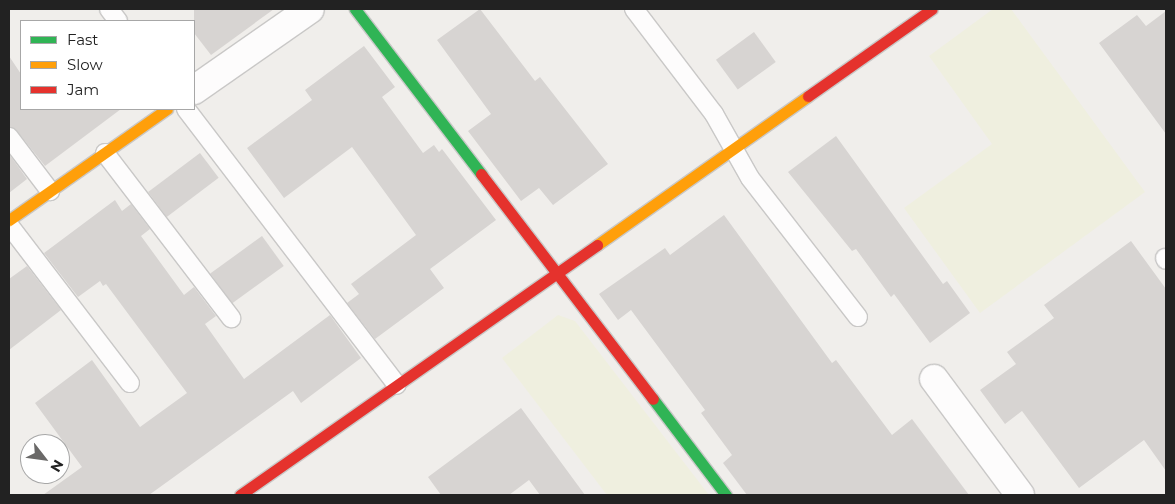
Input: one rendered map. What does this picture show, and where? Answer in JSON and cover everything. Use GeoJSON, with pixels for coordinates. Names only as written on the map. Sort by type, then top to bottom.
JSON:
{"type":"FeatureCollection","features":[{"type":"Feature","properties":{"kind":"street"},"geometry":{"type":"LineString","coordinates":[[195,89],[310,9]]}},
{"type":"Feature","properties":{"kind":"street"},"geometry":{"type":"LineString","coordinates":[[355,9],[726,495]]}},
{"type":"Feature","properties":{"kind":"street"},"geometry":{"type":"LineString","coordinates":[[240,495],[932,9]]}},
{"type":"Feature","properties":{"kind":"street"},"geometry":{"type":"LineString","coordinates":[[9,220],[166,110]]}},
{"type":"Feature","properties":{"kind":"street"},"geometry":{"type":"LineString","coordinates":[[934,379],[1020,495]]}},
{"type":"Feature","properties":{"kind":"lane"},"geometry":{"type":"LineString","coordinates":[[109,9],[117,20]]}},
{"type":"Feature","properties":{"kind":"lane"},"geometry":{"type":"LineString","coordinates":[[634,9],[714,114],[750,178],[858,317]]}},
{"type":"Feature","properties":{"kind":"lane"},"geometry":{"type":"LineString","coordinates":[[187,110],[397,385]]}},
{"type":"Feature","properties":{"kind":"lane"},"geometry":{"type":"LineString","coordinates":[[9,137],[50,191]]}},
{"type":"Feature","properties":{"kind":"lane"},"geometry":{"type":"LineString","coordinates":[[104,153],[231,318]]}},
{"type":"Feature","properties":{"kind":"lane"},"geometry":{"type":"LineString","coordinates":[[9,225],[130,383]]}},
{"type":"Feature","properties":{"kind":"green space"},"geometry":{"type":"Polygon","coordinates":[[[993,9],[1011,9],[1145,192],[980,313],[904,208],[992,144],[929,56],[993,9]]]}},
{"type":"Feature","properties":{"kind":"green space"},"geometry":{"type":"Polygon","coordinates":[[[558,315],[575,321],[709,495],[607,495],[502,358],[558,315]]]}},
{"type":"Feature","properties":{"kind":"building"},"geometry":{"type":"Polygon","coordinates":[[[194,9],[274,9],[211,55],[195,34],[194,9]]]}},
{"type":"Feature","properties":{"kind":"building"},"geometry":{"type":"Polygon","coordinates":[[[480,9],[535,81],[540,77],[608,164],[553,205],[539,188],[521,201],[468,131],[491,114],[437,40],[480,9]]]}},
{"type":"Feature","properties":{"kind":"building"},"geometry":{"type":"Polygon","coordinates":[[[1166,11],[1166,134],[1099,43],[1137,15],[1146,26],[1166,11]]]}},
{"type":"Feature","properties":{"kind":"building"},"geometry":{"type":"Polygon","coordinates":[[[754,32],[776,62],[738,90],[716,60],[754,32]]]}},
{"type":"Feature","properties":{"kind":"building"},"geometry":{"type":"Polygon","coordinates":[[[364,46],[395,87],[382,97],[423,153],[434,145],[439,152],[442,149],[496,220],[430,269],[444,288],[375,339],[347,303],[359,294],[351,284],[416,235],[352,147],[284,198],[247,148],[312,100],[305,90],[364,46]]]}},
{"type":"Feature","properties":{"kind":"building"},"geometry":{"type":"Polygon","coordinates":[[[9,56],[20,72],[20,110],[120,110],[45,166],[17,131],[9,127],[9,56]]]}},
{"type":"Feature","properties":{"kind":"building"},"geometry":{"type":"Polygon","coordinates":[[[836,136],[943,284],[947,281],[970,313],[930,343],[894,294],[891,297],[856,249],[852,251],[788,172],[836,136]]]}},
{"type":"Feature","properties":{"kind":"building"},"geometry":{"type":"Polygon","coordinates":[[[200,153],[219,178],[167,217],[148,192],[200,153]]]}},
{"type":"Feature","properties":{"kind":"building"},"geometry":{"type":"Polygon","coordinates":[[[9,154],[27,179],[9,193],[9,154]]]}},
{"type":"Feature","properties":{"kind":"building"},"geometry":{"type":"Polygon","coordinates":[[[115,200],[122,211],[131,204],[150,229],[141,236],[184,295],[194,287],[216,316],[205,324],[244,379],[330,315],[361,358],[301,403],[293,391],[149,495],[43,495],[58,484],[70,484],[70,476],[82,467],[70,451],[70,434],[58,434],[35,403],[92,360],[140,427],[187,393],[106,284],[103,286],[100,281],[78,297],[44,253],[115,200]]]}},
{"type":"Feature","properties":{"kind":"building"},"geometry":{"type":"Polygon","coordinates":[[[724,215],[832,363],[836,360],[892,435],[912,419],[969,495],[747,495],[723,463],[732,455],[701,413],[705,410],[631,310],[618,320],[599,294],[665,248],[670,255],[724,215]]]}},
{"type":"Feature","properties":{"kind":"building"},"geometry":{"type":"Polygon","coordinates":[[[262,236],[284,266],[232,304],[210,274],[262,236]]]}},
{"type":"Feature","properties":{"kind":"building"},"geometry":{"type":"Polygon","coordinates":[[[1131,241],[1166,289],[1166,471],[1144,440],[1079,488],[1022,411],[1005,424],[980,390],[1016,364],[1007,352],[1054,318],[1044,305],[1131,241]]]}},
{"type":"Feature","properties":{"kind":"building"},"geometry":{"type":"Polygon","coordinates":[[[27,266],[61,310],[9,350],[9,279],[27,266]]]}},
{"type":"Feature","properties":{"kind":"building"},"geometry":{"type":"Polygon","coordinates":[[[521,408],[585,495],[540,495],[529,480],[509,495],[441,495],[428,477],[521,408]]]}},
{"type":"Feature","properties":{"kind":"traffic: fast"},"geometry":{"type":"LineString","coordinates":[[355,9],[481,174]]}},
{"type":"Feature","properties":{"kind":"traffic: fast"},"geometry":{"type":"LineString","coordinates":[[653,399],[726,495]]}},
{"type":"Feature","properties":{"kind":"traffic: slow"},"geometry":{"type":"LineString","coordinates":[[597,245],[808,96]]}},
{"type":"Feature","properties":{"kind":"traffic: slow"},"geometry":{"type":"LineString","coordinates":[[9,220],[166,110]]}},
{"type":"Feature","properties":{"kind":"traffic: jam"},"geometry":{"type":"LineString","coordinates":[[808,96],[932,9]]}},
{"type":"Feature","properties":{"kind":"traffic: jam"},"geometry":{"type":"LineString","coordinates":[[481,174],[653,399]]}},
{"type":"Feature","properties":{"kind":"traffic: jam"},"geometry":{"type":"LineString","coordinates":[[240,495],[597,245]]}}]}
